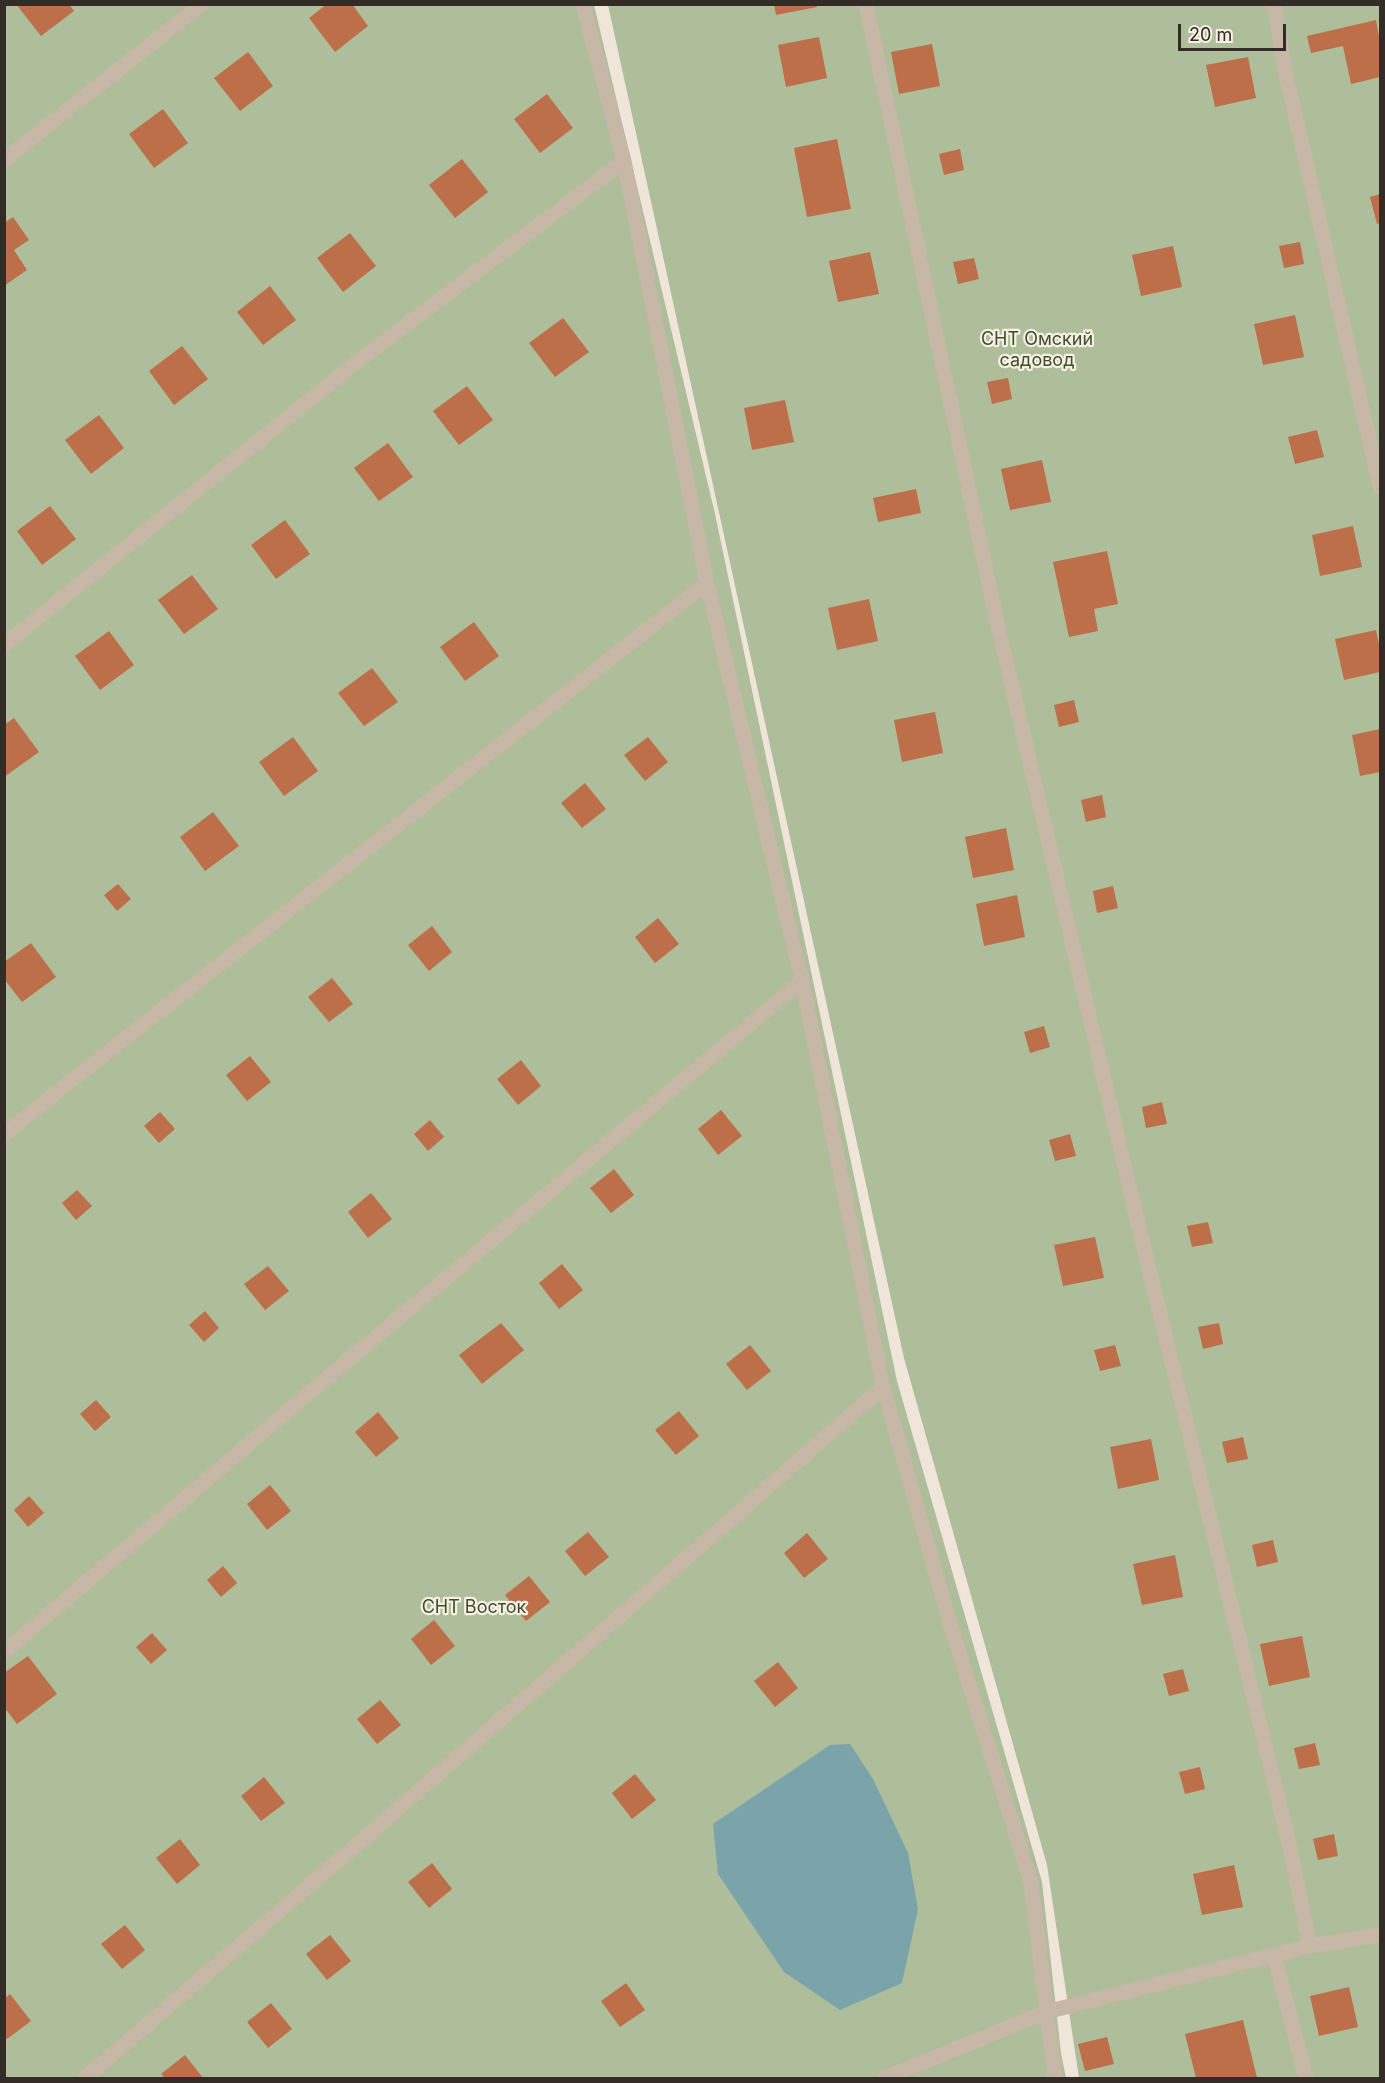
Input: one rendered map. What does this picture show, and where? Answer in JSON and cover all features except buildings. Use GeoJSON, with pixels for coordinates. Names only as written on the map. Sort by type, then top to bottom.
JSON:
{"type":"FeatureCollection","features":[{"type":"Feature","properties":{"kind":"lane"},"geometry":{"type":"LineString","coordinates":[[4,160],[202,4]]}},
{"type":"Feature","properties":{"kind":"lane"},"geometry":{"type":"LineString","coordinates":[[583,4],[624,161],[707,583],[802,981],[883,1387],[949,1620],[1031,1882],[1055,2079]]}},
{"type":"Feature","properties":{"kind":"lane"},"geometry":{"type":"LineString","coordinates":[[866,4],[998,622],[1139,1228],[1289,1843],[1310,1946]]}},
{"type":"Feature","properties":{"kind":"lane"},"geometry":{"type":"LineString","coordinates":[[1274,4],[1285,70],[1380,487]]}},
{"type":"Feature","properties":{"kind":"lane"},"geometry":{"type":"LineString","coordinates":[[4,645],[362,358],[624,161]]}},
{"type":"Feature","properties":{"kind":"lane"},"geometry":{"type":"LineString","coordinates":[[4,1135],[707,583]]}},
{"type":"Feature","properties":{"kind":"lane"},"geometry":{"type":"LineString","coordinates":[[4,1652],[322,1382],[802,981]]}},
{"type":"Feature","properties":{"kind":"lane"},"geometry":{"type":"LineString","coordinates":[[86,2079],[883,1387]]}},
{"type":"Feature","properties":{"kind":"lane"},"geometry":{"type":"LineString","coordinates":[[885,2079],[1046,2012],[1310,1946],[1380,1935]]}},
{"type":"Feature","properties":{"kind":"lane"},"geometry":{"type":"LineString","coordinates":[[1274,1955],[1306,2079]]}},
{"type":"Feature","properties":{"kind":"green space","name":"СНТ Восток"},"geometry":{"type":"Polygon","coordinates":[[[5,5],[594,5],[715,514],[897,1381],[1042,1882],[1061,2053],[1066,2078],[5,2078],[5,5]]]}},
{"type":"Feature","properties":{"kind":"green space","name":"СНТ Омский садовод"},"geometry":{"type":"Polygon","coordinates":[[[608,5],[1380,5],[1380,2078],[1079,2078],[1047,1865],[904,1358],[608,5]]]}},
{"type":"Feature","properties":{"kind":"water"},"geometry":{"type":"Polygon","coordinates":[[[850,1744],[873,1779],[908,1853],[918,1909],[902,1983],[840,2010],[784,1972],[718,1874],[713,1824],[830,1745],[850,1744]]]}}]}
